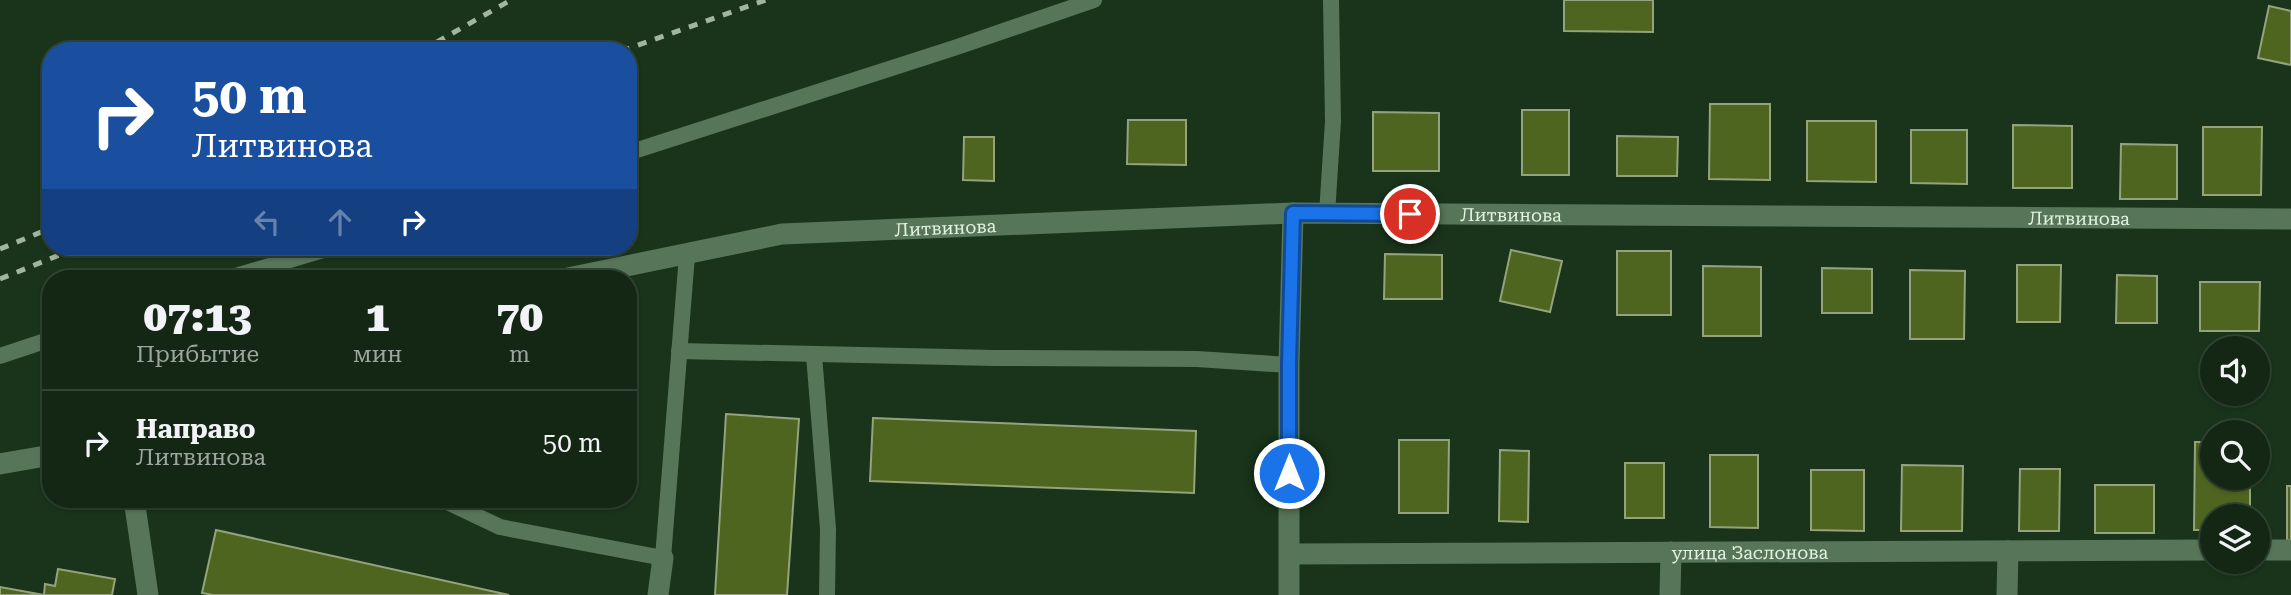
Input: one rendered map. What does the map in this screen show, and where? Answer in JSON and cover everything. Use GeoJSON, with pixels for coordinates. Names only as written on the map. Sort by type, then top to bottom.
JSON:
{"type":"FeatureCollection","features":[{"type":"Feature","properties":{"kind":"street","name":"Литвинова"},"geometry":{"type":"LineString","coordinates":[[609,270],[782,234],[1293,213],[2291,219]]}},
{"type":"Feature","properties":{"kind":"street"},"geometry":{"type":"LineString","coordinates":[[1289,595],[1289,365],[1293,213]]}},
{"type":"Feature","properties":{"kind":"street"},"geometry":{"type":"LineString","coordinates":[[0,464],[42,457]]}},
{"type":"Feature","properties":{"kind":"street"},"geometry":{"type":"LineString","coordinates":[[135,508],[148,595]]}},
{"type":"Feature","properties":{"kind":"street","name":"улица Заслонова"},"geometry":{"type":"LineString","coordinates":[[1290,554],[2200,550]]}},
{"type":"Feature","properties":{"kind":"street"},"geometry":{"type":"LineString","coordinates":[[2270,550],[2291,550]]}},
{"type":"Feature","properties":{"kind":"street"},"geometry":{"type":"LineString","coordinates":[[2007,595],[2008,551]]}},
{"type":"Feature","properties":{"kind":"street"},"geometry":{"type":"LineString","coordinates":[[1670,595],[1671,552]]}},
{"type":"Feature","properties":{"kind":"street"},"geometry":{"type":"LineString","coordinates":[[657,595],[663,558]]}},
{"type":"Feature","properties":{"kind":"lane"},"geometry":{"type":"LineString","coordinates":[[637,150],[1094,0]]}},
{"type":"Feature","properties":{"kind":"lane"},"geometry":{"type":"LineString","coordinates":[[1327,214],[1334,121],[1331,0]]}},
{"type":"Feature","properties":{"kind":"lane"},"geometry":{"type":"LineString","coordinates":[[460,508],[500,527],[663,558],[687,255]]}},
{"type":"Feature","properties":{"kind":"lane"},"geometry":{"type":"LineString","coordinates":[[256,270],[303,256]]}},
{"type":"Feature","properties":{"kind":"lane"},"geometry":{"type":"LineString","coordinates":[[0,356],[42,342]]}},
{"type":"Feature","properties":{"kind":"lane"},"geometry":{"type":"LineString","coordinates":[[679,351],[1197,359],[1289,365]]}},
{"type":"Feature","properties":{"kind":"lane"},"geometry":{"type":"LineString","coordinates":[[814,355],[828,529],[827,595]]}},
{"type":"Feature","properties":{"kind":"building"},"geometry":{"type":"Polygon","coordinates":[[[1564,0],[1653,0],[1653,32],[1564,31],[1564,0]]]}},
{"type":"Feature","properties":{"kind":"building"},"geometry":{"type":"Polygon","coordinates":[[[2269,6],[2291,11],[2291,65],[2258,58],[2269,6]]]}},
{"type":"Feature","properties":{"kind":"building"},"geometry":{"type":"Polygon","coordinates":[[[1710,104],[1770,104],[1770,180],[1709,179],[1710,104]]]}},
{"type":"Feature","properties":{"kind":"building"},"geometry":{"type":"Polygon","coordinates":[[[1522,110],[1569,110],[1569,175],[1522,175],[1522,110]]]}},
{"type":"Feature","properties":{"kind":"building"},"geometry":{"type":"Polygon","coordinates":[[[1373,112],[1439,113],[1439,171],[1373,171],[1373,112]]]}},
{"type":"Feature","properties":{"kind":"building"},"geometry":{"type":"Polygon","coordinates":[[[1128,120],[1186,120],[1186,165],[1127,164],[1128,120]]]}},
{"type":"Feature","properties":{"kind":"building"},"geometry":{"type":"Polygon","coordinates":[[[1807,121],[1876,121],[1876,182],[1807,181],[1807,121]]]}},
{"type":"Feature","properties":{"kind":"building"},"geometry":{"type":"Polygon","coordinates":[[[2013,125],[2072,126],[2072,188],[2013,188],[2013,125]]]}},
{"type":"Feature","properties":{"kind":"building"},"geometry":{"type":"Polygon","coordinates":[[[2203,127],[2262,127],[2261,195],[2203,195],[2203,127]]]}},
{"type":"Feature","properties":{"kind":"building"},"geometry":{"type":"Polygon","coordinates":[[[1911,130],[1967,130],[1967,184],[1911,183],[1911,130]]]}},
{"type":"Feature","properties":{"kind":"building"},"geometry":{"type":"Polygon","coordinates":[[[1617,136],[1678,137],[1677,176],[1617,176],[1617,136]]]}},
{"type":"Feature","properties":{"kind":"building"},"geometry":{"type":"Polygon","coordinates":[[[964,137],[994,137],[994,181],[963,180],[964,137]]]}},
{"type":"Feature","properties":{"kind":"building"},"geometry":{"type":"Polygon","coordinates":[[[2121,144],[2177,145],[2177,199],[2120,199],[2121,144]]]}},
{"type":"Feature","properties":{"kind":"building"},"geometry":{"type":"Polygon","coordinates":[[[1511,250],[1562,261],[1550,312],[1500,301],[1511,250]]]}},
{"type":"Feature","properties":{"kind":"building"},"geometry":{"type":"Polygon","coordinates":[[[1617,251],[1671,251],[1671,315],[1617,315],[1617,251]]]}},
{"type":"Feature","properties":{"kind":"building"},"geometry":{"type":"Polygon","coordinates":[[[1385,254],[1442,255],[1442,299],[1384,299],[1385,254]]]}},
{"type":"Feature","properties":{"kind":"building"},"geometry":{"type":"Polygon","coordinates":[[[2017,265],[2061,265],[2060,322],[2017,322],[2017,265]]]}},
{"type":"Feature","properties":{"kind":"building"},"geometry":{"type":"Polygon","coordinates":[[[1703,266],[1761,267],[1761,336],[1703,336],[1703,266]]]}},
{"type":"Feature","properties":{"kind":"building"},"geometry":{"type":"Polygon","coordinates":[[[1822,268],[1872,269],[1872,313],[1822,313],[1822,268]]]}},
{"type":"Feature","properties":{"kind":"building"},"geometry":{"type":"Polygon","coordinates":[[[1910,270],[1965,271],[1964,339],[1910,339],[1910,270]]]}},
{"type":"Feature","properties":{"kind":"building"},"geometry":{"type":"Polygon","coordinates":[[[2117,275],[2157,276],[2157,323],[2116,323],[2117,275]]]}},
{"type":"Feature","properties":{"kind":"building"},"geometry":{"type":"Polygon","coordinates":[[[2200,282],[2260,282],[2259,331],[2200,331],[2200,282]]]}},
{"type":"Feature","properties":{"kind":"building"},"geometry":{"type":"Polygon","coordinates":[[[726,414],[799,419],[787,595],[715,595],[726,414]]]}},
{"type":"Feature","properties":{"kind":"building"},"geometry":{"type":"Polygon","coordinates":[[[873,418],[1196,431],[1194,493],[870,481],[873,418]]]}},
{"type":"Feature","properties":{"kind":"building"},"geometry":{"type":"Polygon","coordinates":[[[1399,440],[1449,440],[1448,513],[1399,513],[1399,440]]]}},
{"type":"Feature","properties":{"kind":"building"},"geometry":{"type":"Polygon","coordinates":[[[2195,442],[2200,442],[2200,490],[2250,490],[2250,504],[2200,504],[2200,530],[2194,530],[2195,442]]]}},
{"type":"Feature","properties":{"kind":"building"},"geometry":{"type":"Polygon","coordinates":[[[1500,450],[1529,451],[1528,522],[1499,521],[1500,450]]]}},
{"type":"Feature","properties":{"kind":"building"},"geometry":{"type":"Polygon","coordinates":[[[1710,455],[1758,455],[1758,528],[1710,527],[1710,455]]]}},
{"type":"Feature","properties":{"kind":"building"},"geometry":{"type":"Polygon","coordinates":[[[1625,463],[1664,463],[1664,518],[1625,518],[1625,463]]]}},
{"type":"Feature","properties":{"kind":"building"},"geometry":{"type":"Polygon","coordinates":[[[1902,465],[1963,466],[1962,531],[1901,531],[1902,465]]]}},
{"type":"Feature","properties":{"kind":"building"},"geometry":{"type":"Polygon","coordinates":[[[2020,469],[2060,469],[2059,531],[2019,531],[2020,469]]]}},
{"type":"Feature","properties":{"kind":"building"},"geometry":{"type":"Polygon","coordinates":[[[1811,470],[1864,470],[1864,531],[1811,530],[1811,470]]]}},
{"type":"Feature","properties":{"kind":"building"},"geometry":{"type":"Polygon","coordinates":[[[2095,485],[2154,485],[2154,533],[2095,533],[2095,485]]]}},
{"type":"Feature","properties":{"kind":"building"},"geometry":{"type":"Polygon","coordinates":[[[2287,486],[2291,486],[2291,540],[2287,540],[2287,486]]]}},
{"type":"Feature","properties":{"kind":"building"},"geometry":{"type":"Polygon","coordinates":[[[216,530],[509,595],[202,593],[216,530]]]}},
{"type":"Feature","properties":{"kind":"building"},"geometry":{"type":"Polygon","coordinates":[[[58,569],[115,579],[112,595],[44,595],[45,584],[55,586],[58,569]]]}},
{"type":"Feature","properties":{"kind":"building"},"geometry":{"type":"Polygon","coordinates":[[[0,587],[44,595],[0,595],[0,587]]]}},
{"type":"Feature","properties":{"kind":"railway"},"geometry":{"type":"LineString","coordinates":[[437,42],[511,0]]}},
{"type":"Feature","properties":{"kind":"railway"},"geometry":{"type":"LineString","coordinates":[[637,45],[766,0]]}},
{"type":"Feature","properties":{"kind":"railway"},"geometry":{"type":"LineString","coordinates":[[0,249],[42,232]]}},
{"type":"Feature","properties":{"kind":"railway"},"geometry":{"type":"LineString","coordinates":[[0,279],[57,256]]}},
{"type":"Feature","properties":{"kind":"route"},"geometry":{"type":"LineString","coordinates":[[1289,473],[1293,213],[1410,214]]}}]}
